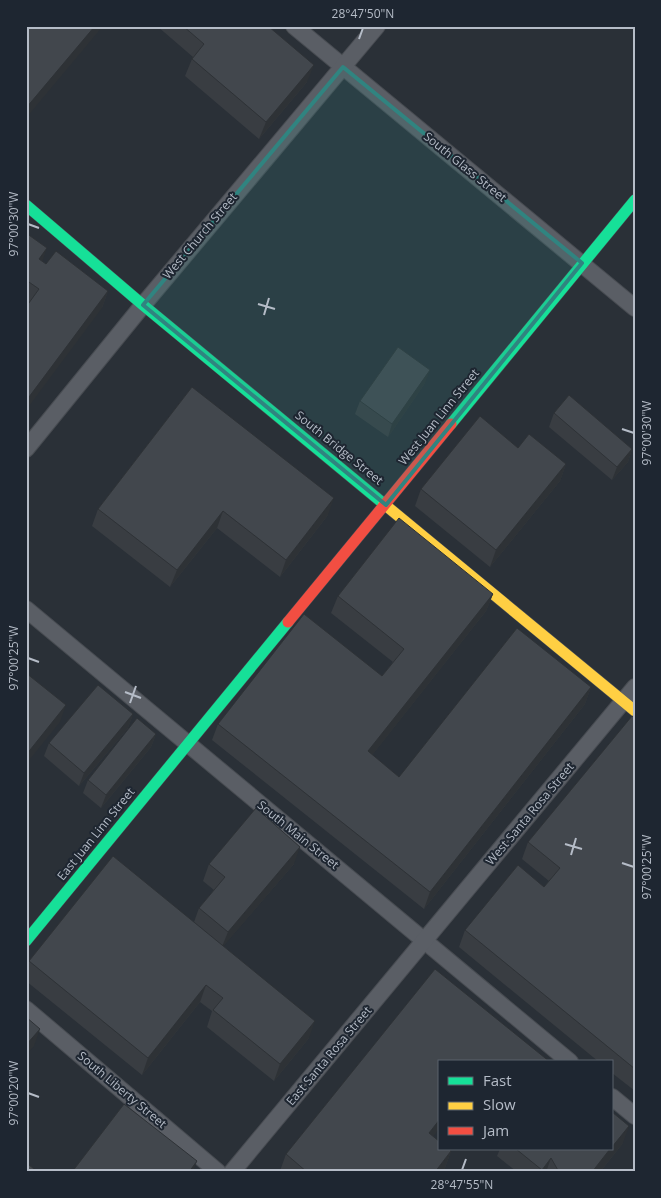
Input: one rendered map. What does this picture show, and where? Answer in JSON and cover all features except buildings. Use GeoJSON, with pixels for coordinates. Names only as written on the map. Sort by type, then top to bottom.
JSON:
{"type":"FeatureCollection","features":[{"type":"Feature","properties":{"kind":"street","name":"South Glass Street"},"geometry":{"type":"LineString","coordinates":[[294,26],[635,308]]}},
{"type":"Feature","properties":{"kind":"street","name":"West Church Street"},"geometry":{"type":"LineString","coordinates":[[26,449],[143,305],[378,26]]}},
{"type":"Feature","properties":{"kind":"street","name":"West Juan Linn Street"},"geometry":{"type":"LineString","coordinates":[[187,744],[386,505],[635,200]]}},
{"type":"Feature","properties":{"kind":"street","name":"South Bridge Street"},"geometry":{"type":"LineString","coordinates":[[26,205],[143,305],[629,706]]}},
{"type":"Feature","properties":{"kind":"street","name":"South Main Street"},"geometry":{"type":"LineString","coordinates":[[26,609],[426,940],[568,1060]]}},
{"type":"Feature","properties":{"kind":"street","name":"West Santa Rosa Street"},"geometry":{"type":"LineString","coordinates":[[426,940],[629,706],[635,687]]}},
{"type":"Feature","properties":{"kind":"street","name":"East Juan Linn Street"},"geometry":{"type":"LineString","coordinates":[[26,941],[187,744]]}},
{"type":"Feature","properties":{"kind":"street","name":"East Santa Rosa Street"},"geometry":{"type":"LineString","coordinates":[[232,1172],[426,940]]}},
{"type":"Feature","properties":{"kind":"street","name":"South Liberty Street"},"geometry":{"type":"LineString","coordinates":[[26,1009],[218,1172]]}},
{"type":"Feature","properties":{"kind":"street"},"geometry":{"type":"LineString","coordinates":[[614,1099],[635,1116]]}},
{"type":"Feature","properties":{"kind":"highlighted area"},"geometry":{"type":"Polygon","coordinates":[[[343,67],[582,263],[386,505],[143,305],[343,67]]]}},
{"type":"Feature","properties":{"kind":"traffic: fast"},"geometry":{"type":"LineString","coordinates":[[451,424],[635,200]]}},
{"type":"Feature","properties":{"kind":"traffic: fast"},"geometry":{"type":"LineString","coordinates":[[26,205],[143,305],[384,504]]}},
{"type":"Feature","properties":{"kind":"traffic: fast"},"geometry":{"type":"LineString","coordinates":[[26,941],[288,622]]}},
{"type":"Feature","properties":{"kind":"traffic: slow"},"geometry":{"type":"LineString","coordinates":[[384,504],[635,711]]}},
{"type":"Feature","properties":{"kind":"traffic: jam"},"geometry":{"type":"LineString","coordinates":[[288,622],[451,424]]}}]}
